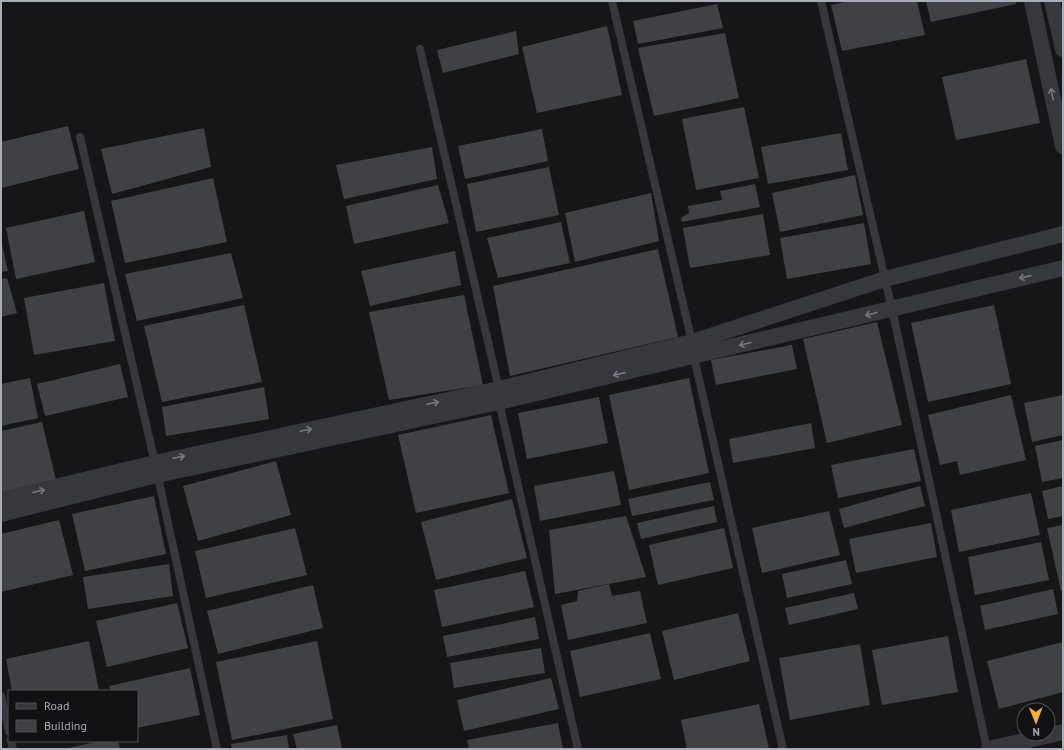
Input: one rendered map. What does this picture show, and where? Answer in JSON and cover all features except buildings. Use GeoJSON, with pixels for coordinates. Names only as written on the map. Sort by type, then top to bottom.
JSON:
{"type":"FeatureCollection","features":[{"type":"Feature","properties":{"kind":"street"},"geometry":{"type":"LineString","coordinates":[[1032,1],[1063,146]]}},
{"type":"Feature","properties":{"kind":"street"},"geometry":{"type":"LineString","coordinates":[[1052,1],[1063,49]]}},
{"type":"Feature","properties":{"kind":"street"},"geometry":{"type":"LineString","coordinates":[[693,349],[885,279],[1063,234]]}},
{"type":"Feature","properties":{"kind":"street"},"geometry":{"type":"LineString","coordinates":[[1,500],[156,469],[499,396],[693,349],[892,308],[1063,268]]}},
{"type":"Feature","properties":{"kind":"street"},"geometry":{"type":"LineString","coordinates":[[1,514],[156,469]]}},
{"type":"Feature","properties":{"kind":"street"},"geometry":{"type":"LineString","coordinates":[[988,749],[1063,732]]}},
{"type":"Feature","properties":{"kind":"lane"},"geometry":{"type":"LineString","coordinates":[[612,1],[693,349],[783,749]]}},
{"type":"Feature","properties":{"kind":"lane"},"geometry":{"type":"LineString","coordinates":[[821,1],[892,308],[988,749]]}},
{"type":"Feature","properties":{"kind":"lane"},"geometry":{"type":"LineString","coordinates":[[420,49],[578,749]]}},
{"type":"Feature","properties":{"kind":"lane"},"geometry":{"type":"LineString","coordinates":[[80,137],[156,469],[217,749]]}},
{"type":"Feature","properties":{"kind":"lane"},"geometry":{"type":"LineString","coordinates":[[1,696],[8,727]]}}]}
